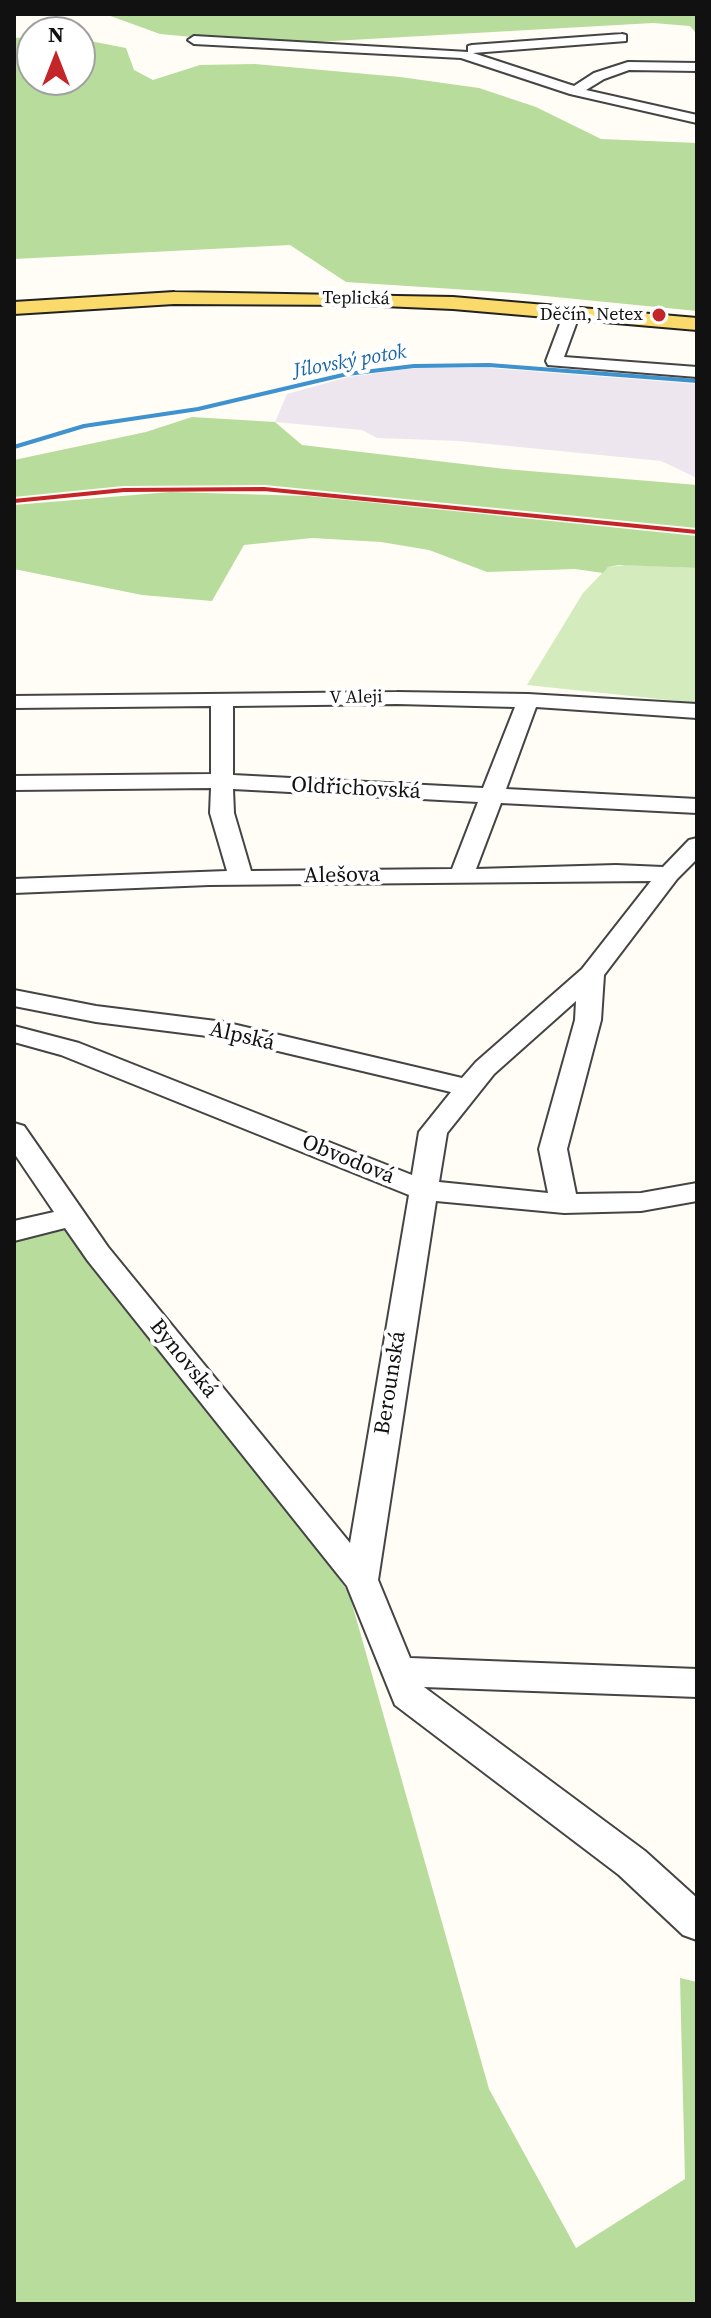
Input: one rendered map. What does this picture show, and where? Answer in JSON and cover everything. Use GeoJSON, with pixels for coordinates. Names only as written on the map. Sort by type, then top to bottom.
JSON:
{"type":"FeatureCollection","features":[{"type":"Feature","properties":{"kind":"main road","name":"Teplická"},"geometry":{"type":"LineString","coordinates":[[14,308],[128,300],[265,298],[417,301],[697,324]]}},
{"type":"Feature","properties":{"kind":"street"},"geometry":{"type":"LineString","coordinates":[[447,53],[622,38]]}},
{"type":"Feature","properties":{"kind":"street"},"geometry":{"type":"LineString","coordinates":[[194,40],[447,53],[485,59],[575,91],[697,119]]}},
{"type":"Feature","properties":{"kind":"street"},"geometry":{"type":"LineString","coordinates":[[575,91],[591,80],[628,66],[697,67]]}},
{"type":"Feature","properties":{"kind":"street"},"geometry":{"type":"LineString","coordinates":[[572,313],[554,361],[697,372]]}},
{"type":"Feature","properties":{"kind":"street","name":"V Aleji"},"geometry":{"type":"LineString","coordinates":[[14,702],[397,698],[528,700],[697,711]]}},
{"type":"Feature","properties":{"kind":"street"},"geometry":{"type":"LineString","coordinates":[[462,875],[528,700]]}},
{"type":"Feature","properties":{"kind":"street"},"geometry":{"type":"LineString","coordinates":[[222,701],[222,813],[241,877]]}},
{"type":"Feature","properties":{"kind":"street","name":"Oldřichovská"},"geometry":{"type":"LineString","coordinates":[[14,783],[223,782],[697,806]]}},
{"type":"Feature","properties":{"kind":"street","name":"Berounská"},"geometry":{"type":"LineString","coordinates":[[361,1580],[433,1132],[485,1068],[591,974],[669,874],[697,845]]}},
{"type":"Feature","properties":{"kind":"street","name":"Alešova"},"geometry":{"type":"LineString","coordinates":[[14,886],[241,877],[669,874]]}},
{"type":"Feature","properties":{"kind":"street"},"geometry":{"type":"LineString","coordinates":[[564,1204],[553,1149],[588,1020],[591,974]]}},
{"type":"Feature","properties":{"kind":"street","name":"Alpská"},"geometry":{"type":"LineString","coordinates":[[14,998],[96,1014],[224,1030],[469,1088]]}},
{"type":"Feature","properties":{"kind":"street","name":"Obvodová"},"geometry":{"type":"LineString","coordinates":[[14,1034],[70,1049],[423,1190],[564,1204],[641,1202],[697,1192]]}},
{"type":"Feature","properties":{"kind":"street","name":"Bynovská"},"geometry":{"type":"LineString","coordinates":[[14,1132],[98,1254],[361,1580]]}},
{"type":"Feature","properties":{"kind":"street"},"geometry":{"type":"LineString","coordinates":[[14,1231],[73,1217]]}},
{"type":"Feature","properties":{"kind":"street"},"geometry":{"type":"LineString","coordinates":[[361,1580],[408,1695],[664,1890],[697,1923]]}},
{"type":"Feature","properties":{"kind":"street"},"geometry":{"type":"LineString","coordinates":[[398,1672],[697,1683]]}},
{"type":"Feature","properties":{"kind":"shaded area"},"geometry":{"type":"Polygon","coordinates":[[[415,368],[490,368],[697,384],[697,478],[661,461],[459,441],[377,438],[362,430],[275,422],[287,394],[348,377],[415,368]]]}},
{"type":"Feature","properties":{"kind":"green space"},"geometry":{"type":"Polygon","coordinates":[[[105,14],[697,14],[697,34],[690,26],[653,23],[315,42],[225,40],[160,34],[105,14]]]}},
{"type":"Feature","properties":{"kind":"green space"},"geometry":{"type":"Polygon","coordinates":[[[14,38],[16,96],[96,96],[96,42],[126,48],[134,70],[153,80],[200,65],[255,64],[400,77],[479,88],[536,107],[601,139],[697,143],[697,311],[515,293],[346,282],[290,245],[14,259],[14,38]]]}},
{"type":"Feature","properties":{"kind":"green space"},"geometry":{"type":"Polygon","coordinates":[[[192,417],[275,422],[302,445],[505,469],[697,485],[697,528],[265,485],[123,486],[14,497],[14,460],[146,432],[192,417]]]}},
{"type":"Feature","properties":{"kind":"green space"},"geometry":{"type":"Polygon","coordinates":[[[170,492],[308,496],[697,536],[697,568],[619,565],[608,567],[603,573],[575,569],[487,572],[429,550],[381,542],[312,538],[244,545],[212,601],[142,595],[14,569],[14,505],[170,492]]]}},
{"type":"Feature","properties":{"kind":"green space"},"geometry":{"type":"Polygon","coordinates":[[[608,567],[697,568],[697,703],[527,685],[583,593],[608,567]]]}},
{"type":"Feature","properties":{"kind":"green space"},"geometry":{"type":"Polygon","coordinates":[[[90,1227],[349,1593],[489,2089],[576,2248],[685,2179],[680,1978],[697,1982],[697,2304],[14,2304],[14,1236],[90,1227]]]}},
{"type":"Feature","properties":{"kind":"waterway","name":"Jílovský potok"},"geometry":{"type":"LineString","coordinates":[[14,447],[84,426],[198,409],[347,374],[414,366],[489,365],[697,381]]}},
{"type":"Feature","properties":{"kind":"railway"},"geometry":{"type":"LineString","coordinates":[[14,501],[124,490],[264,489],[697,532]]}},
{"type":"Feature","properties":{"kind":"place","name":"Děčín, Netex"},"geometry":{"type":"Point","coordinates":[659,315]}}]}
